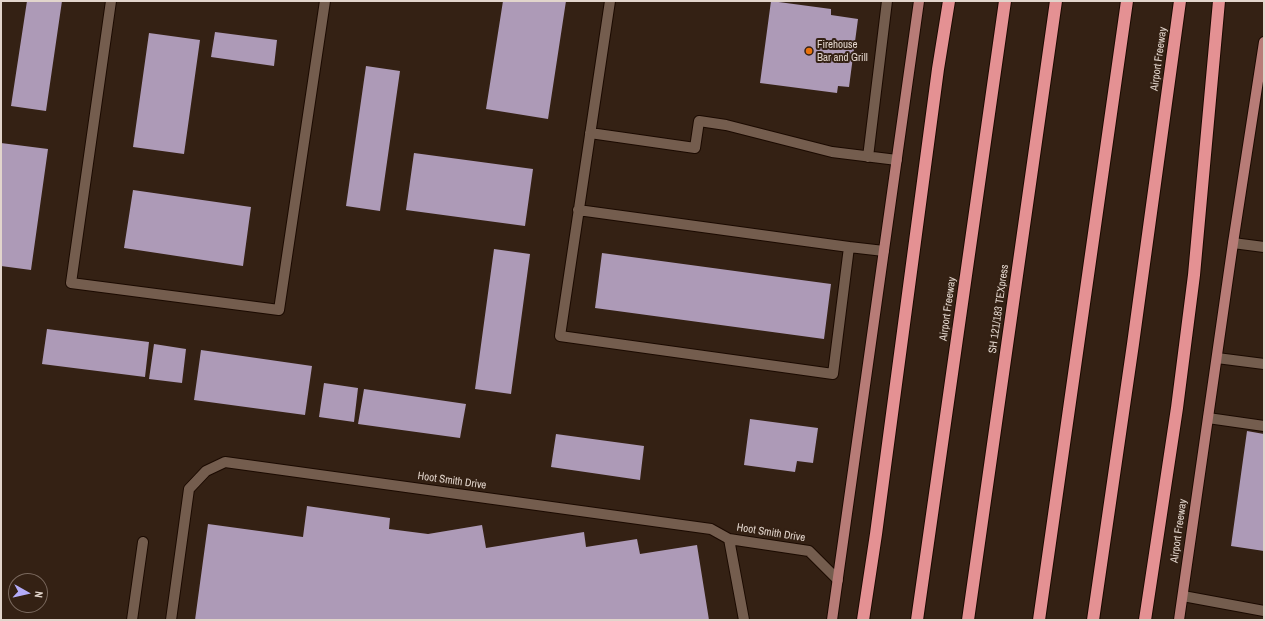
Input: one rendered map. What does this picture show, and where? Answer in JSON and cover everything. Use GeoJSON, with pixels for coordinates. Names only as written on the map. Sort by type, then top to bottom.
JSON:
{"type":"FeatureCollection","features":[{"type":"Feature","properties":{"kind":"highway"},"geometry":{"type":"LineString","coordinates":[[863,620],[876,534],[937,77],[949,1]]}},
{"type":"Feature","properties":{"kind":"highway","name":"Airport Freeway"},"geometry":{"type":"LineString","coordinates":[[917,620],[1005,1]]}},
{"type":"Feature","properties":{"kind":"highway","name":"SH 121/183 TEXpress"},"geometry":{"type":"LineString","coordinates":[[968,620],[1056,1]]}},
{"type":"Feature","properties":{"kind":"highway"},"geometry":{"type":"LineString","coordinates":[[1039,620],[1127,1]]}},
{"type":"Feature","properties":{"kind":"highway","name":"Airport Freeway"},"geometry":{"type":"LineString","coordinates":[[1093,620],[1180,1]]}},
{"type":"Feature","properties":{"kind":"highway"},"geometry":{"type":"LineString","coordinates":[[1145,620],[1177,408],[1194,275],[1219,1]]}},
{"type":"Feature","properties":{"kind":"main road"},"geometry":{"type":"LineString","coordinates":[[832,620],[919,1]]}},
{"type":"Feature","properties":{"kind":"main road","name":"Airport Freeway"},"geometry":{"type":"LineString","coordinates":[[1179,620],[1216,358],[1264,42]]}},
{"type":"Feature","properties":{"kind":"street"},"geometry":{"type":"LineString","coordinates":[[111,1],[71,283],[279,310],[325,1]]}},
{"type":"Feature","properties":{"kind":"street"},"geometry":{"type":"LineString","coordinates":[[610,1],[560,336],[833,374],[849,247]]}},
{"type":"Feature","properties":{"kind":"street"},"geometry":{"type":"LineString","coordinates":[[868,157],[887,1]]}},
{"type":"Feature","properties":{"kind":"street"},"geometry":{"type":"LineString","coordinates":[[590,133],[695,148],[700,121],[726,125],[832,152],[897,160]]}},
{"type":"Feature","properties":{"kind":"street"},"geometry":{"type":"LineString","coordinates":[[578,210],[884,251]]}},
{"type":"Feature","properties":{"kind":"street"},"geometry":{"type":"LineString","coordinates":[[1233,243],[1264,247]]}},
{"type":"Feature","properties":{"kind":"street"},"geometry":{"type":"LineString","coordinates":[[1216,358],[1264,364]]}},
{"type":"Feature","properties":{"kind":"street"},"geometry":{"type":"LineString","coordinates":[[1208,418],[1264,426]]}},
{"type":"Feature","properties":{"kind":"street","name":"Hoot Smith Drive"},"geometry":{"type":"LineString","coordinates":[[171,620],[189,489],[206,471],[225,462],[711,529],[729,539],[809,551],[838,580]]}},
{"type":"Feature","properties":{"kind":"street"},"geometry":{"type":"LineString","coordinates":[[729,539],[744,620]]}},
{"type":"Feature","properties":{"kind":"street"},"geometry":{"type":"LineString","coordinates":[[132,620],[143,542]]}},
{"type":"Feature","properties":{"kind":"street"},"geometry":{"type":"LineString","coordinates":[[1183,596],[1264,611]]}},
{"type":"Feature","properties":{"kind":"building"},"geometry":{"type":"Polygon","coordinates":[[[27,1],[62,1],[46,111],[11,106],[27,1]]]}},
{"type":"Feature","properties":{"kind":"building"},"geometry":{"type":"Polygon","coordinates":[[[503,1],[566,1],[548,119],[486,109],[503,1]]]}},
{"type":"Feature","properties":{"kind":"building","name":"Firehouse Bar and Grill"},"geometry":{"type":"Polygon","coordinates":[[[771,1],[831,9],[831,15],[858,19],[849,87],[838,86],[837,93],[760,83],[771,1]]]}},
{"type":"Feature","properties":{"kind":"building"},"geometry":{"type":"Polygon","coordinates":[[[215,32],[277,40],[274,66],[211,57],[215,32]]]}},
{"type":"Feature","properties":{"kind":"building"},"geometry":{"type":"Polygon","coordinates":[[[149,33],[200,40],[184,154],[133,147],[149,33]]]}},
{"type":"Feature","properties":{"kind":"building"},"geometry":{"type":"Polygon","coordinates":[[[366,66],[400,71],[380,211],[346,206],[366,66]]]}},
{"type":"Feature","properties":{"kind":"building"},"geometry":{"type":"Polygon","coordinates":[[[1,143],[48,149],[31,270],[1,266],[1,143]]]}},
{"type":"Feature","properties":{"kind":"building"},"geometry":{"type":"Polygon","coordinates":[[[414,153],[533,169],[525,226],[406,210],[414,153]]]}},
{"type":"Feature","properties":{"kind":"building"},"geometry":{"type":"Polygon","coordinates":[[[133,190],[251,207],[243,266],[124,248],[133,190]]]}},
{"type":"Feature","properties":{"kind":"building"},"geometry":{"type":"Polygon","coordinates":[[[494,249],[530,254],[511,394],[475,389],[494,249]]]}},
{"type":"Feature","properties":{"kind":"building"},"geometry":{"type":"Polygon","coordinates":[[[602,253],[831,284],[824,339],[595,308],[602,253]]]}},
{"type":"Feature","properties":{"kind":"building"},"geometry":{"type":"Polygon","coordinates":[[[47,329],[149,342],[145,377],[42,364],[47,329]]]}},
{"type":"Feature","properties":{"kind":"building"},"geometry":{"type":"Polygon","coordinates":[[[154,344],[186,349],[182,383],[149,379],[154,344]]]}},
{"type":"Feature","properties":{"kind":"building"},"geometry":{"type":"Polygon","coordinates":[[[201,350],[312,366],[305,415],[194,400],[201,350]]]}},
{"type":"Feature","properties":{"kind":"building"},"geometry":{"type":"Polygon","coordinates":[[[324,383],[358,388],[354,422],[319,417],[324,383]]]}},
{"type":"Feature","properties":{"kind":"building"},"geometry":{"type":"Polygon","coordinates":[[[364,389],[466,404],[460,438],[358,424],[364,389]]]}},
{"type":"Feature","properties":{"kind":"building"},"geometry":{"type":"Polygon","coordinates":[[[750,419],[818,428],[813,463],[797,461],[795,472],[744,465],[750,419]]]}},
{"type":"Feature","properties":{"kind":"building"},"geometry":{"type":"Polygon","coordinates":[[[1247,431],[1264,434],[1264,551],[1231,546],[1247,431]]]}},
{"type":"Feature","properties":{"kind":"building"},"geometry":{"type":"Polygon","coordinates":[[[556,434],[644,446],[640,480],[551,467],[556,434]]]}},
{"type":"Feature","properties":{"kind":"building"},"geometry":{"type":"Polygon","coordinates":[[[307,506],[390,518],[389,529],[428,534],[482,525],[486,548],[584,532],[586,547],[637,539],[640,554],[697,545],[709,620],[195,620],[208,524],[303,537],[307,506]]]}},
{"type":"Feature","properties":{"kind":"place","name":"Firehouse Bar and Grill"},"geometry":{"type":"Point","coordinates":[809,51]}}]}
